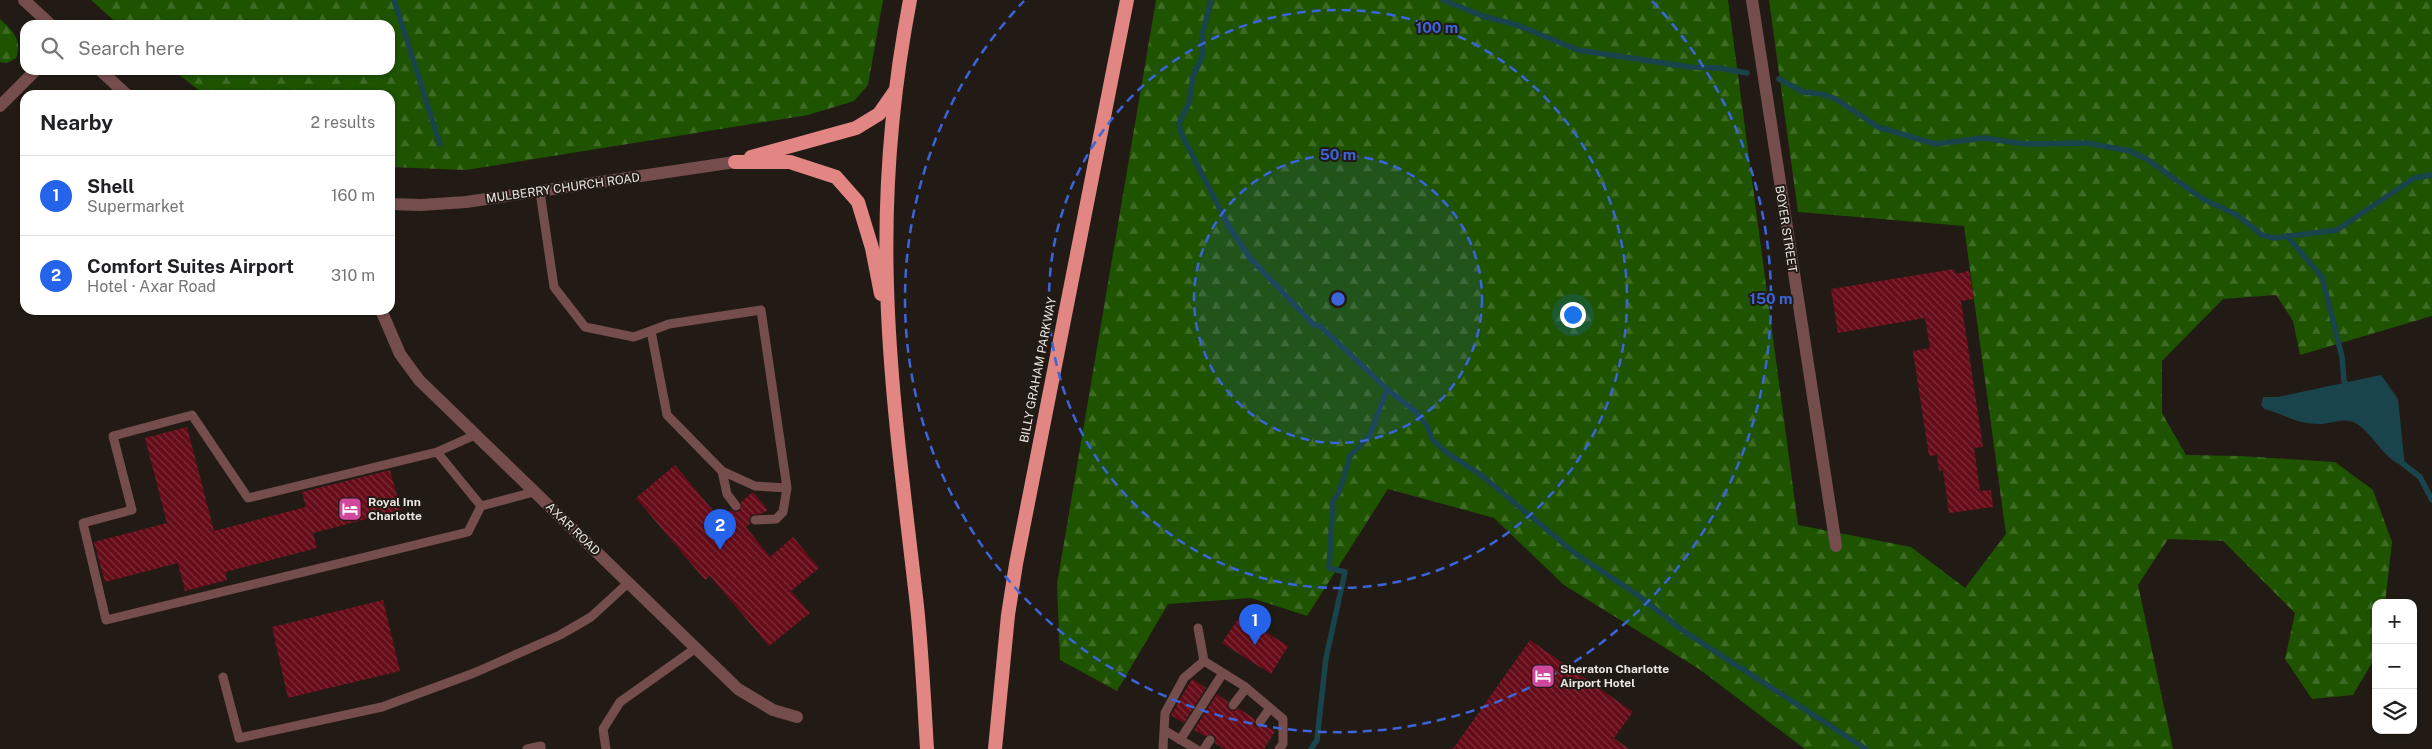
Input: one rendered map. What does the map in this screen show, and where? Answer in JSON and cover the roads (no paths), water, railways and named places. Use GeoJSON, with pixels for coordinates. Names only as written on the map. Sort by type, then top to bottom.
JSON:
{"type":"FeatureCollection","features":[{"type":"Feature","properties":{"kind":"highway"},"geometry":{"type":"LineString","coordinates":[[910,0],[896,91],[888,194],[887,284],[894,405],[917,609],[927,749]]}},
{"type":"Feature","properties":{"kind":"highway","name":"BILLY GRAHAM PARKWAY"},"geometry":{"type":"LineString","coordinates":[[996,749],[1008,615],[1016,564],[1127,0]]}},
{"type":"Feature","properties":{"kind":"highway"},"geometry":{"type":"LineString","coordinates":[[735,162],[856,128],[878,114],[896,91]]}},
{"type":"Feature","properties":{"kind":"highway"},"geometry":{"type":"LineString","coordinates":[[735,162],[790,162],[836,177],[858,202],[872,248],[890,341]]}},
{"type":"Feature","properties":{"kind":"street"},"geometry":{"type":"LineString","coordinates":[[24,0],[46,20]]}},
{"type":"Feature","properties":{"kind":"street","name":"BOYER STREET"},"geometry":{"type":"LineString","coordinates":[[1752,0],[1836,546]]}},
{"type":"Feature","properties":{"kind":"street"},"geometry":{"type":"LineString","coordinates":[[0,106],[31,75]]}},
{"type":"Feature","properties":{"kind":"street"},"geometry":{"type":"LineString","coordinates":[[105,75],[122,90]]}},
{"type":"Feature","properties":{"kind":"street","name":"MULBERRY CHURCH ROAD"},"geometry":{"type":"LineString","coordinates":[[395,204],[457,203],[735,162]]}},
{"type":"Feature","properties":{"kind":"street","name":"AXAR ROAD"},"geometry":{"type":"LineString","coordinates":[[383,315],[400,354],[419,380],[475,435],[738,689],[773,710],[797,717]]}},
{"type":"Feature","properties":{"kind":"lane"},"geometry":{"type":"LineString","coordinates":[[540,192],[554,287],[585,327],[634,336],[669,324],[761,310],[787,488],[783,512],[776,519],[755,520]]}},
{"type":"Feature","properties":{"kind":"lane"},"geometry":{"type":"LineString","coordinates":[[651,331],[667,416],[722,471],[755,486],[787,488]]}},
{"type":"Feature","properties":{"kind":"lane"},"geometry":{"type":"LineString","coordinates":[[475,435],[437,452],[248,498],[192,415],[114,436],[132,510],[83,523],[106,620],[468,532],[482,506],[534,492]]}},
{"type":"Feature","properties":{"kind":"lane"},"geometry":{"type":"LineString","coordinates":[[437,452],[482,506]]}},
{"type":"Feature","properties":{"kind":"lane"},"geometry":{"type":"LineString","coordinates":[[722,471],[727,494],[736,506]]}},
{"type":"Feature","properties":{"kind":"lane"},"geometry":{"type":"LineString","coordinates":[[223,677],[239,738],[382,707],[474,673],[560,635],[591,617],[628,583]]}},
{"type":"Feature","properties":{"kind":"lane"},"geometry":{"type":"LineString","coordinates":[[1198,628],[1204,662]]}},
{"type":"Feature","properties":{"kind":"lane"},"geometry":{"type":"LineString","coordinates":[[606,749],[603,729],[620,702],[696,648]]}},
{"type":"Feature","properties":{"kind":"lane"},"geometry":{"type":"LineString","coordinates":[[1204,662],[1246,688],[1283,719],[1282,744],[1279,749]]}},
{"type":"Feature","properties":{"kind":"lane"},"geometry":{"type":"LineString","coordinates":[[1162,749],[1165,713],[1184,678],[1204,662]]}},
{"type":"Feature","properties":{"kind":"lane"},"geometry":{"type":"LineString","coordinates":[[1180,740],[1224,673]]}},
{"type":"Feature","properties":{"kind":"lane"},"geometry":{"type":"LineString","coordinates":[[1233,705],[1246,688]]}},
{"type":"Feature","properties":{"kind":"lane"},"geometry":{"type":"LineString","coordinates":[[1260,722],[1270,708]]}},
{"type":"Feature","properties":{"kind":"lane"},"geometry":{"type":"LineString","coordinates":[[1164,730],[1196,749]]}},
{"type":"Feature","properties":{"kind":"lane"},"geometry":{"type":"LineString","coordinates":[[1204,749],[1210,740]]}},
{"type":"Feature","properties":{"kind":"lane"},"geometry":{"type":"LineString","coordinates":[[527,749],[541,746],[541,749]]}},
{"type":"Feature","properties":{"kind":"water"},"geometry":{"type":"Polygon","coordinates":[[[2381,375],[2398,399],[2405,467],[2391,459],[2357,424],[2343,420],[2310,424],[2264,409],[2261,405],[2263,397],[2278,397],[2381,375]]]}},
{"type":"Feature","properties":{"kind":"waterway"},"geometry":{"type":"LineString","coordinates":[[394,0],[440,144]]}},
{"type":"Feature","properties":{"kind":"waterway"},"geometry":{"type":"LineString","coordinates":[[1211,0],[1203,32],[1202,57],[1193,76],[1189,103],[1179,123],[1181,133],[1228,225],[1250,258],[1314,325],[1320,326],[1387,389],[1416,412],[1428,427],[1432,439],[1446,452],[1481,475],[1576,554],[1639,596],[1682,630],[1866,749]]}},
{"type":"Feature","properties":{"kind":"waterway"},"geometry":{"type":"LineString","coordinates":[[1443,0],[1483,16],[1517,25],[1578,50],[1689,67],[1719,68],[1747,73]]}},
{"type":"Feature","properties":{"kind":"waterway"},"geometry":{"type":"LineString","coordinates":[[1779,79],[1803,92],[1822,94],[1836,99],[1878,127],[1935,144],[1984,138],[2025,144],[2087,143],[2130,151],[2148,160],[2203,199],[2237,215],[2262,235],[2274,238],[2337,230],[2414,178],[2432,175]]}},
{"type":"Feature","properties":{"kind":"waterway"},"geometry":{"type":"LineString","coordinates":[[2287,236],[2322,277],[2342,357],[2344,381],[2348,386]]}},
{"type":"Feature","properties":{"kind":"waterway"},"geometry":{"type":"LineString","coordinates":[[1311,749],[1317,740],[1326,658],[1345,572],[1329,568],[1333,501],[1339,492],[1350,456],[1370,435],[1387,389]]}},
{"type":"Feature","properties":{"kind":"waterway"},"geometry":{"type":"LineString","coordinates":[[2402,463],[2420,477],[2432,500]]}},
{"type":"Feature","properties":{"kind":"place","name":"Royal Inn Charlotte"},"geometry":{"type":"Point","coordinates":[350,509]}},
{"type":"Feature","properties":{"kind":"place","name":"Comfort Suites Airport"},"geometry":{"type":"Point","coordinates":[720,550]}},
{"type":"Feature","properties":{"kind":"place","name":"Shell"},"geometry":{"type":"Point","coordinates":[1255,645]}},
{"type":"Feature","properties":{"kind":"place","name":"Sheraton Charlotte Airport Hotel"},"geometry":{"type":"Point","coordinates":[1543,676]}}]}
